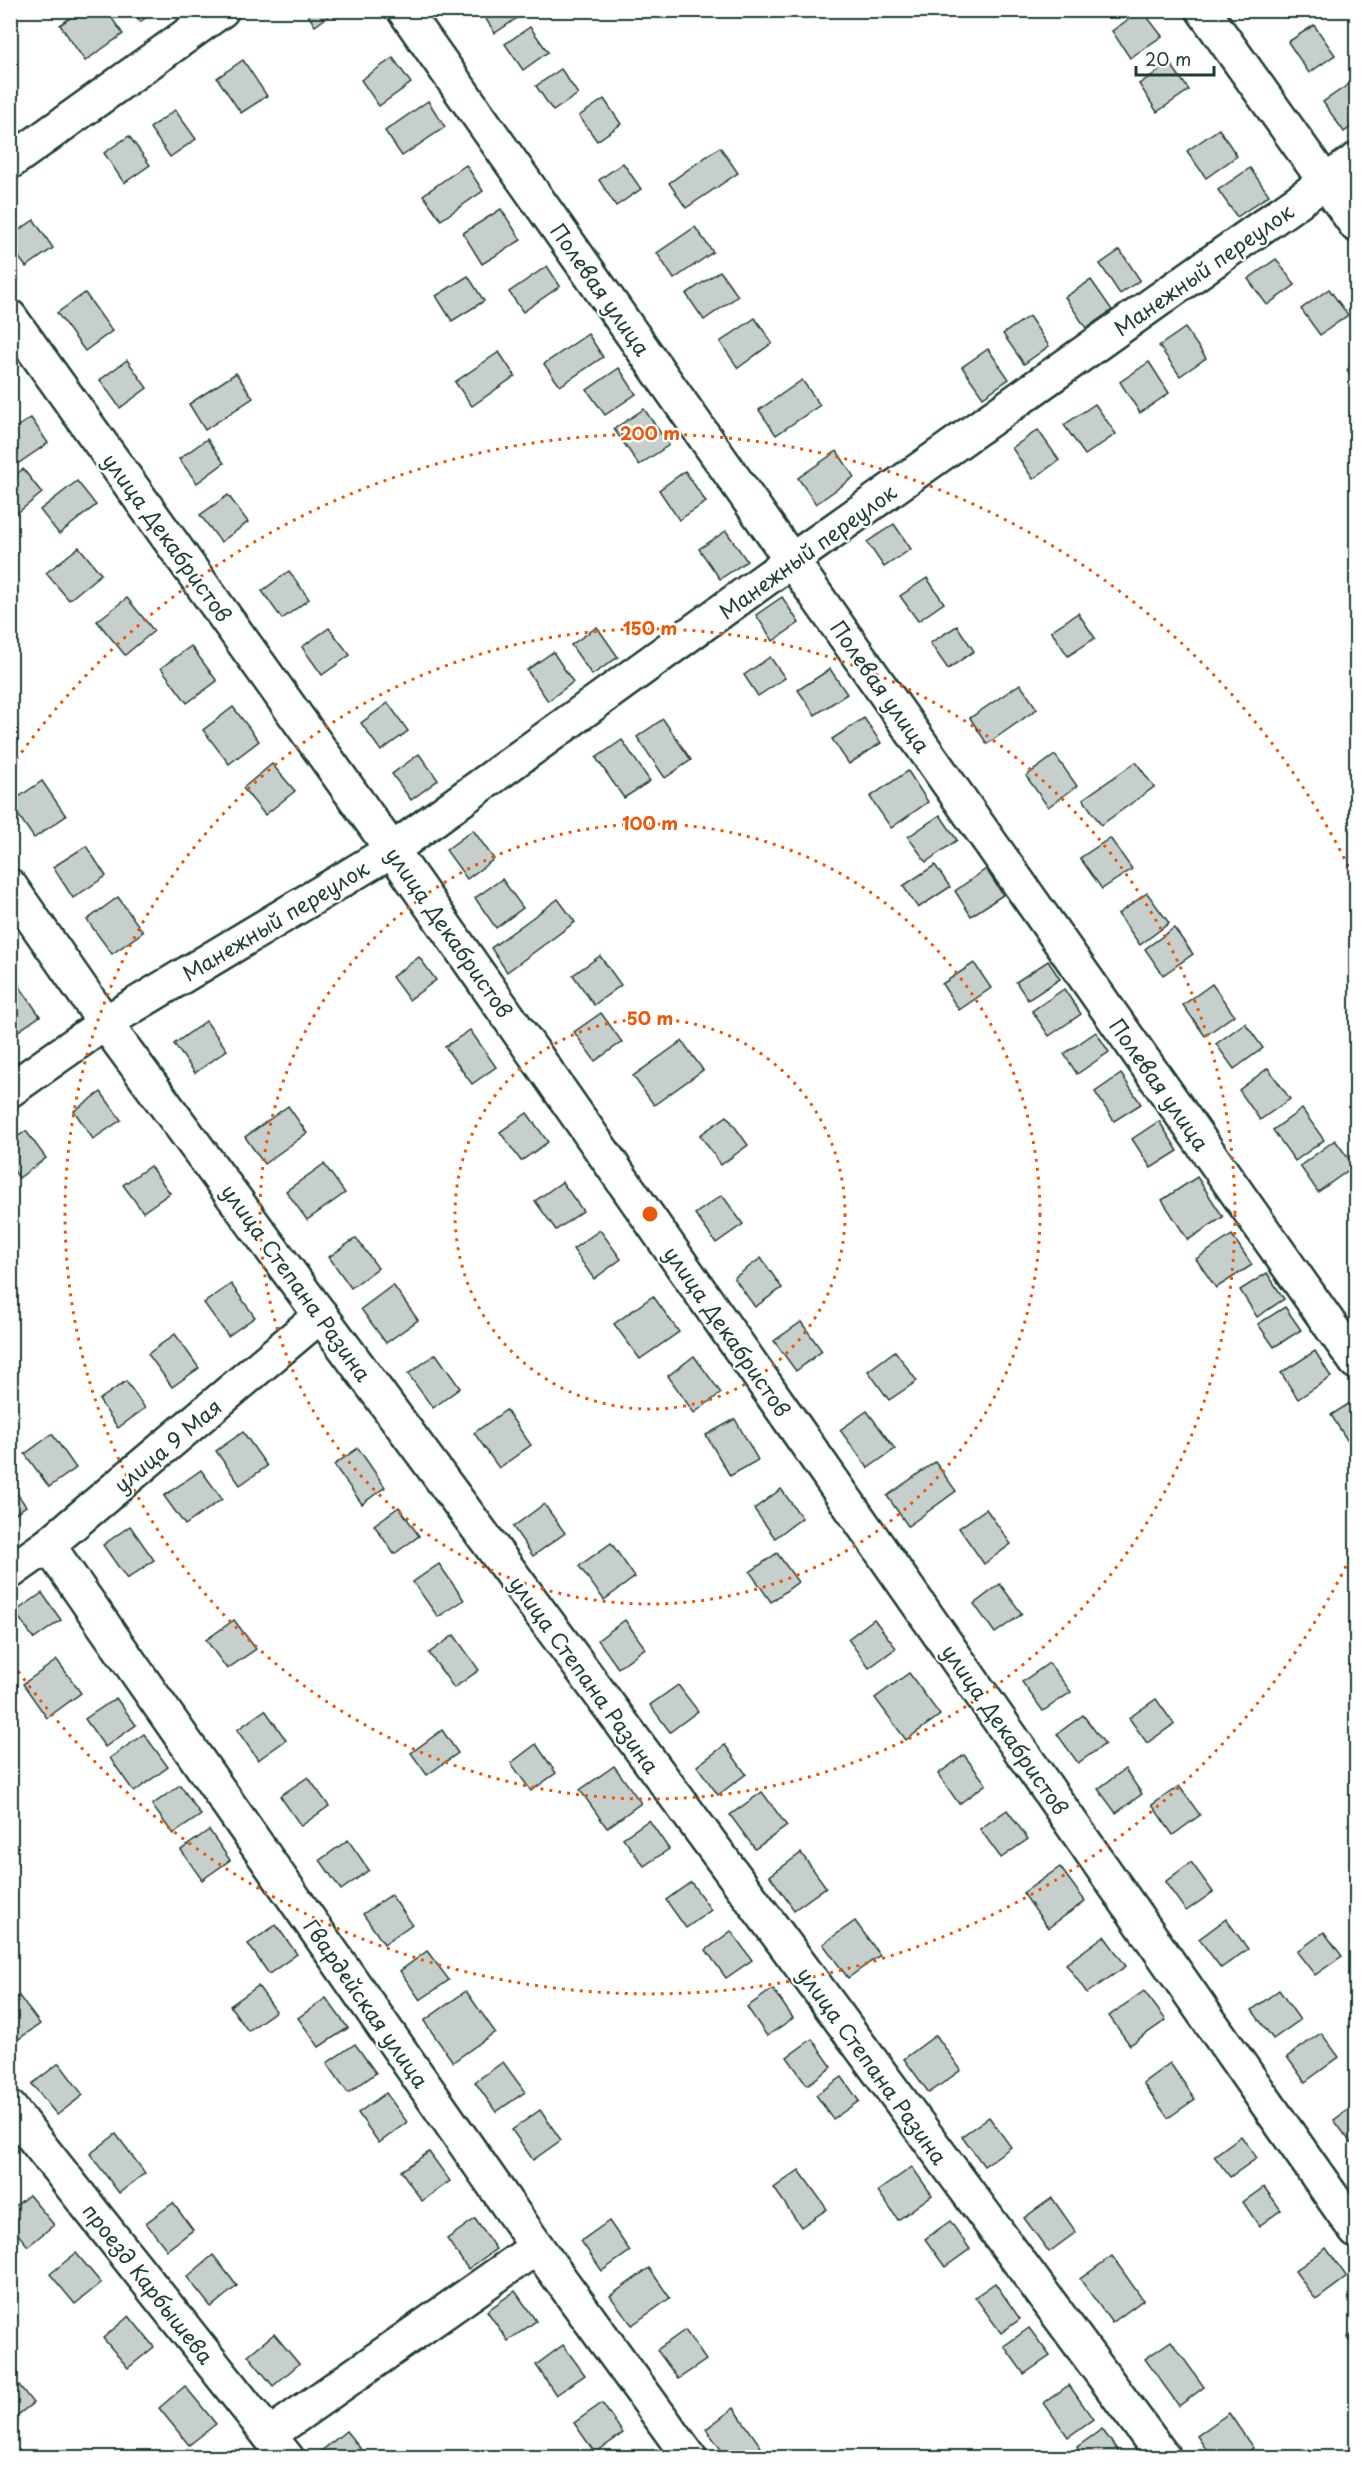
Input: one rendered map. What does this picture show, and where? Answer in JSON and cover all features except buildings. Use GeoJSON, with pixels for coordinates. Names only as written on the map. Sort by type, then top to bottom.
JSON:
{"type":"FeatureCollection","features":[{"type":"Feature","properties":{"kind":"street"},"geometry":{"type":"LineString","coordinates":[[10,162],[222,10]]}},
{"type":"Feature","properties":{"kind":"street","name":"Полевая улица"},"geometry":{"type":"LineString","coordinates":[[404,10],[1356,1362]]}},
{"type":"Feature","properties":{"kind":"street"},"geometry":{"type":"LineString","coordinates":[[1203,10],[1356,225]]}},
{"type":"Feature","properties":{"kind":"street","name":"Манежный переулок"},"geometry":{"type":"LineString","coordinates":[[10,1090],[105,1023],[392,849],[792,560],[1356,160]]}},
{"type":"Feature","properties":{"kind":"street","name":"улица Декабристов"},"geometry":{"type":"LineString","coordinates":[[10,317],[392,849],[1356,2231]]}},
{"type":"Feature","properties":{"kind":"street","name":"улица Степана Разина"},"geometry":{"type":"LineString","coordinates":[[10,886],[105,1023],[1164,2457]]}},
{"type":"Feature","properties":{"kind":"street","name":"улица 9 Мая"},"geometry":{"type":"LineString","coordinates":[[10,1572],[48,1545],[321,1315]]}},
{"type":"Feature","properties":{"kind":"street","name":"Гвардейская улица"},"geometry":{"type":"LineString","coordinates":[[48,1545],[537,2247],[690,2457]]}},
{"type":"Feature","properties":{"kind":"street","name":"проезд Карбышева"},"geometry":{"type":"LineString","coordinates":[[10,2108],[278,2446]]}},
{"type":"Feature","properties":{"kind":"street"},"geometry":{"type":"LineString","coordinates":[[278,2446],[537,2247]]}}]}
